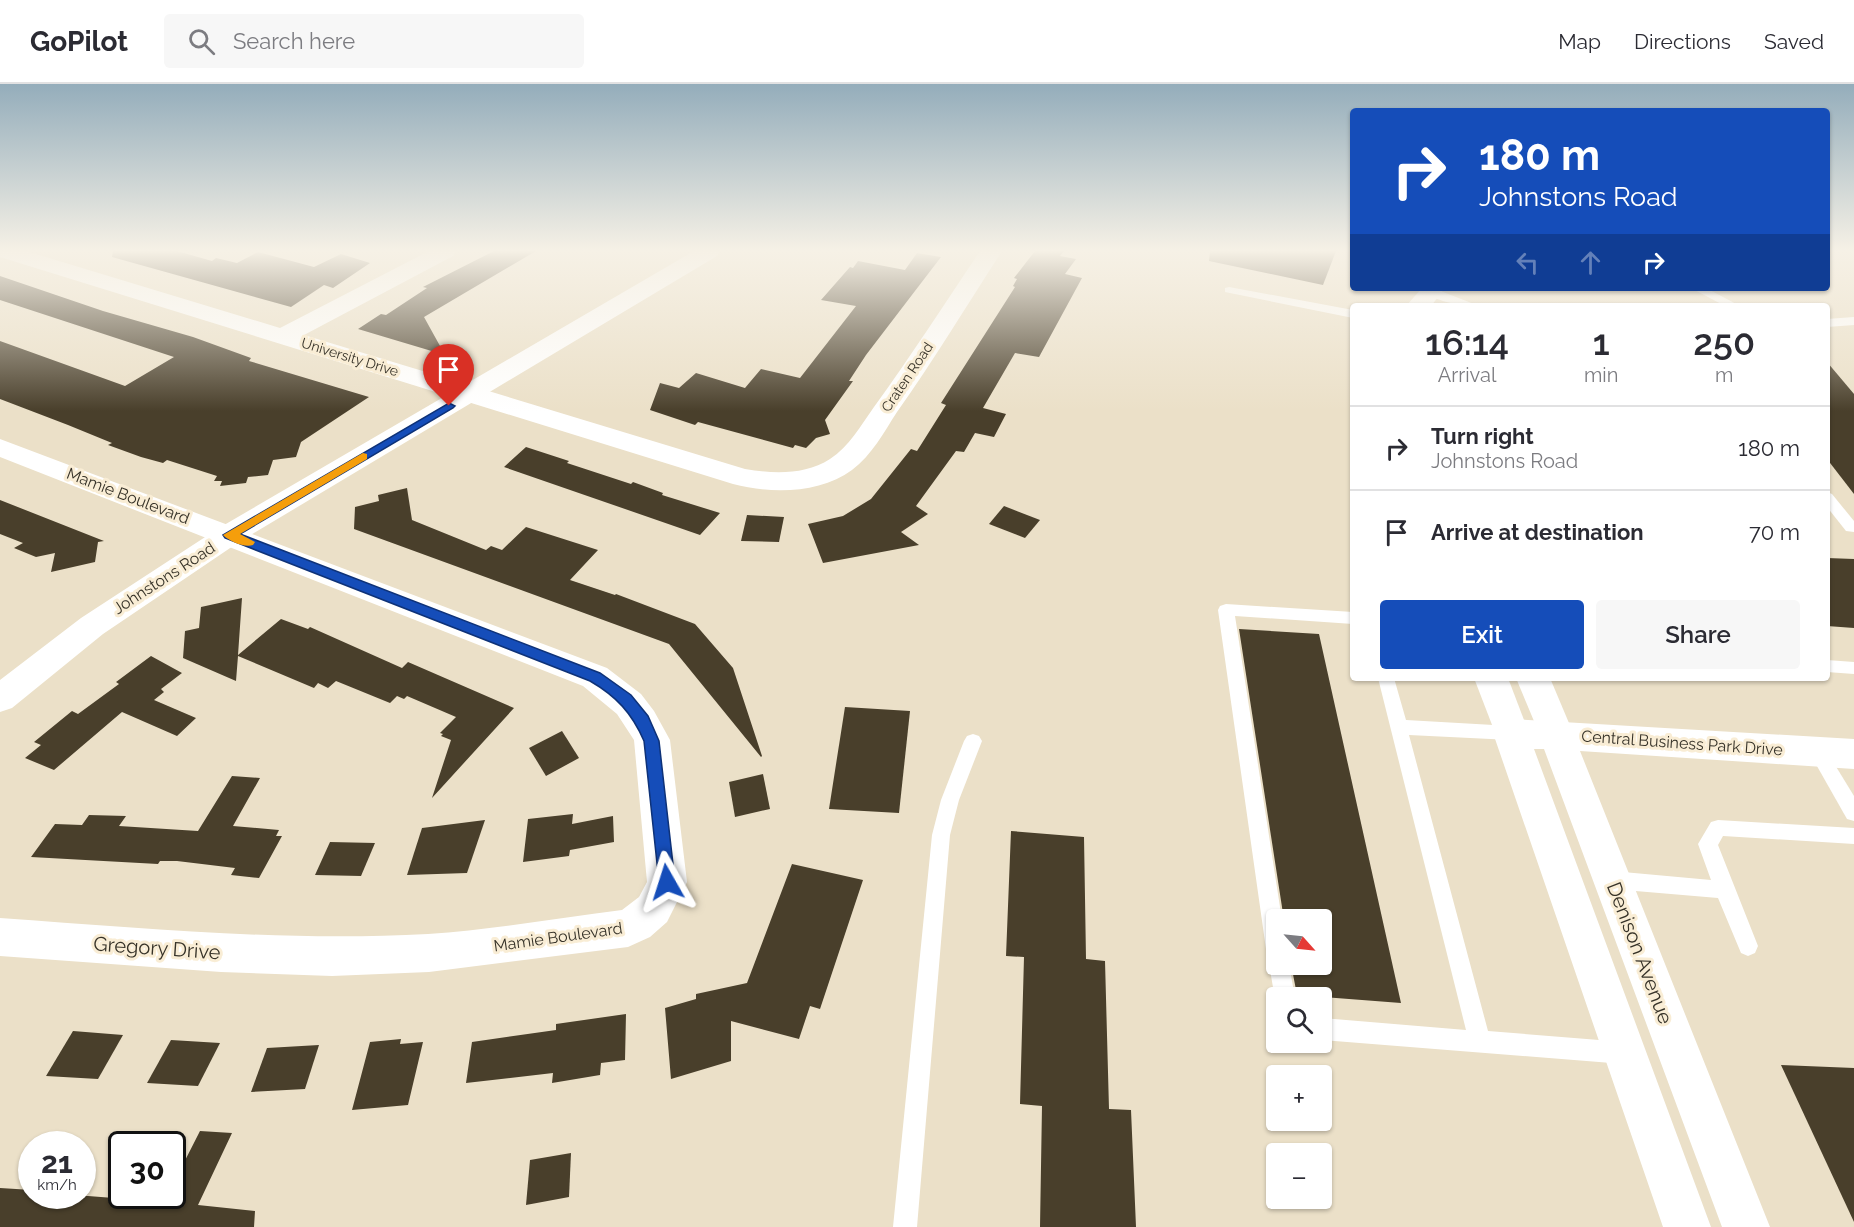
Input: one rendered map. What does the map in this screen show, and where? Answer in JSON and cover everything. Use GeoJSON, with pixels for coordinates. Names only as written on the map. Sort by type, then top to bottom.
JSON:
{"type":"FeatureCollection","features":[{"type":"Feature","properties":{"kind":"street","name":"University Drive"},"geometry":{"type":"LineString","coordinates":[[179,304],[743,478],[767,482],[809,479],[828,472],[849,458],[862,443]]}},
{"type":"Feature","properties":{"kind":"street"},"geometry":{"type":"LineString","coordinates":[[284,336],[344,304]]}},
{"type":"Feature","properties":{"kind":"street","name":"Johnstons Road"},"geometry":{"type":"LineString","coordinates":[[0,699],[92,626],[229,535],[619,304]]}},
{"type":"Feature","properties":{"kind":"street","name":"Craten Road"},"geometry":{"type":"LineString","coordinates":[[862,443],[956,304]]}},
{"type":"Feature","properties":{"kind":"street","name":"Mamie Boulevard"},"geometry":{"type":"LineString","coordinates":[[0,447],[595,677],[626,699],[642,720],[652,741],[667,882],[661,901],[647,917],[628,928],[617,931],[441,952],[314,956]]}},
{"type":"Feature","properties":{"kind":"street"},"geometry":{"type":"LineString","coordinates":[[1492,681],[1687,1227]]}},
{"type":"Feature","properties":{"kind":"street","name":"Denison Avenue"},"geometry":{"type":"LineString","coordinates":[[1534,681],[1746,1227]]}},
{"type":"Feature","properties":{"kind":"street","name":"Central Business Park Drive"},"geometry":{"type":"LineString","coordinates":[[1510,733],[1854,754]]}},
{"type":"Feature","properties":{"kind":"street","name":"Gregory Drive"},"geometry":{"type":"LineString","coordinates":[[0,937],[314,956]]}},
{"type":"Feature","properties":{"kind":"lane"},"geometry":{"type":"LineString","coordinates":[[1303,304],[1350,313]]}},
{"type":"Feature","properties":{"kind":"lane"},"geometry":{"type":"LineString","coordinates":[[1830,323],[1854,321]]}},
{"type":"Feature","properties":{"kind":"lane"},"geometry":{"type":"LineString","coordinates":[[1830,501],[1851,527],[1854,527]]}},
{"type":"Feature","properties":{"kind":"lane"},"geometry":{"type":"LineString","coordinates":[[1270,909],[1226,610],[1350,618]]}},
{"type":"Feature","properties":{"kind":"lane"},"geometry":{"type":"LineString","coordinates":[[1830,666],[1854,668]]}},
{"type":"Feature","properties":{"kind":"lane"},"geometry":{"type":"LineString","coordinates":[[1387,681],[1480,1041]]}},
{"type":"Feature","properties":{"kind":"lane"},"geometry":{"type":"LineString","coordinates":[[1399,727],[1510,733]]}},
{"type":"Feature","properties":{"kind":"lane"},"geometry":{"type":"LineString","coordinates":[[905,1227],[941,835],[950,800],[973,741]]}},
{"type":"Feature","properties":{"kind":"lane"},"geometry":{"type":"LineString","coordinates":[[1818,752],[1854,813]]}},
{"type":"Feature","properties":{"kind":"lane"},"geometry":{"type":"LineString","coordinates":[[1748,946],[1708,844],[1718,828],[1854,836]]}},
{"type":"Feature","properties":{"kind":"lane"},"geometry":{"type":"LineString","coordinates":[[1612,880],[1725,890]]}},
{"type":"Feature","properties":{"kind":"lane"},"geometry":{"type":"LineString","coordinates":[[1332,1030],[1625,1053]]}},
{"type":"Feature","properties":{"kind":"building"},"geometry":{"type":"Polygon","coordinates":[[[13,304],[83,304],[193,337],[251,358],[249,361],[369,397],[301,442],[296,457],[273,460],[268,475],[248,477],[246,483],[220,486],[222,481],[214,481],[217,476],[167,460],[163,463],[141,457],[108,445],[112,443],[0,399],[0,341],[125,386],[174,357],[13,304]]]}},
{"type":"Feature","properties":{"kind":"building"},"geometry":{"type":"Polygon","coordinates":[[[402,304],[445,304],[424,317],[445,355],[358,329],[381,314],[386,315],[402,304]]]}},
{"type":"Feature","properties":{"kind":"building"},"geometry":{"type":"Polygon","coordinates":[[[846,304],[905,304],[866,355],[849,381],[853,381],[825,420],[830,434],[816,438],[806,448],[795,445],[793,448],[698,422],[695,425],[650,410],[660,383],[679,388],[696,373],[745,388],[761,369],[800,378],[856,306],[846,304]]]}},
{"type":"Feature","properties":{"kind":"building"},"geometry":{"type":"Polygon","coordinates":[[[1004,304],[1068,304],[1039,357],[1015,353],[983,408],[1006,414],[994,437],[975,433],[964,452],[956,451],[916,506],[928,514],[901,532],[919,545],[823,563],[808,524],[843,516],[871,499],[911,449],[917,451],[946,405],[941,403],[1004,304]]]}},
{"type":"Feature","properties":{"kind":"building"},"geometry":{"type":"Polygon","coordinates":[[[1830,366],[1854,394],[1854,494],[1830,463],[1830,366]]]}},
{"type":"Feature","properties":{"kind":"building"},"geometry":{"type":"Polygon","coordinates":[[[526,447],[569,461],[567,463],[631,484],[633,482],[663,493],[662,495],[720,513],[700,535],[504,467],[526,447]]]}},
{"type":"Feature","properties":{"kind":"building"},"geometry":{"type":"Polygon","coordinates":[[[407,488],[412,520],[486,550],[491,546],[502,550],[526,527],[598,550],[570,580],[616,594],[695,624],[733,668],[762,756],[669,644],[354,529],[355,507],[379,501],[378,495],[407,488]]]}},
{"type":"Feature","properties":{"kind":"building"},"geometry":{"type":"Polygon","coordinates":[[[0,500],[104,541],[98,542],[95,562],[51,572],[55,553],[36,557],[14,548],[23,543],[0,534],[0,500]]]}},
{"type":"Feature","properties":{"kind":"building"},"geometry":{"type":"Polygon","coordinates":[[[1004,506],[1040,520],[1025,538],[989,524],[1004,506]]]}},
{"type":"Feature","properties":{"kind":"building"},"geometry":{"type":"Polygon","coordinates":[[[747,515],[784,517],[779,542],[741,541],[747,515]]]}},
{"type":"Feature","properties":{"kind":"building"},"geometry":{"type":"Polygon","coordinates":[[[1830,558],[1854,559],[1854,628],[1830,626],[1830,558]]]}},
{"type":"Feature","properties":{"kind":"building"},"geometry":{"type":"Polygon","coordinates":[[[242,598],[238,655],[281,619],[308,629],[310,627],[402,668],[408,662],[514,708],[432,798],[451,740],[441,736],[443,734],[440,733],[456,717],[407,696],[404,699],[397,696],[390,703],[336,681],[328,688],[318,683],[314,688],[238,656],[236,681],[183,658],[185,631],[199,628],[201,607],[242,598]]]}},
{"type":"Feature","properties":{"kind":"building"},"geometry":{"type":"Polygon","coordinates":[[[1239,629],[1319,634],[1401,1003],[1332,998],[1332,987],[1295,987],[1293,975],[1332,975],[1332,909],[1282,909],[1239,629]]]}},
{"type":"Feature","properties":{"kind":"building"},"geometry":{"type":"Polygon","coordinates":[[[151,656],[182,673],[161,689],[164,692],[154,700],[196,718],[177,736],[122,712],[54,770],[25,758],[41,745],[34,742],[72,711],[78,714],[119,684],[116,682],[151,656]]]}},
{"type":"Feature","properties":{"kind":"building"},"geometry":{"type":"Polygon","coordinates":[[[845,707],[910,711],[899,813],[829,809],[845,707]]]}},
{"type":"Feature","properties":{"kind":"building"},"geometry":{"type":"Polygon","coordinates":[[[562,731],[579,758],[546,776],[529,748],[562,731]]]}},
{"type":"Feature","properties":{"kind":"building"},"geometry":{"type":"Polygon","coordinates":[[[763,774],[770,809],[735,817],[729,782],[763,774]]]}},
{"type":"Feature","properties":{"kind":"building"},"geometry":{"type":"Polygon","coordinates":[[[232,776],[260,778],[233,826],[279,830],[276,836],[282,836],[259,878],[231,875],[235,868],[177,861],[160,861],[158,864],[31,857],[55,824],[82,825],[89,815],[126,816],[119,826],[198,831],[232,776]]]}},
{"type":"Feature","properties":{"kind":"building"},"geometry":{"type":"Polygon","coordinates":[[[573,814],[572,824],[613,816],[614,842],[570,850],[569,856],[523,862],[528,819],[573,814]]]}},
{"type":"Feature","properties":{"kind":"building"},"geometry":{"type":"Polygon","coordinates":[[[485,820],[467,873],[407,875],[422,828],[485,820]]]}},
{"type":"Feature","properties":{"kind":"building"},"geometry":{"type":"Polygon","coordinates":[[[1011,831],[1084,837],[1086,959],[1105,961],[1109,1109],[1131,1110],[1136,1227],[1040,1227],[1042,1106],[1020,1104],[1024,957],[1006,956],[1011,831]]]}},
{"type":"Feature","properties":{"kind":"building"},"geometry":{"type":"Polygon","coordinates":[[[330,842],[375,843],[361,876],[315,875],[330,842]]]}},
{"type":"Feature","properties":{"kind":"building"},"geometry":{"type":"Polygon","coordinates":[[[792,864],[863,880],[820,1009],[810,1006],[799,1039],[731,1021],[731,1061],[671,1079],[665,1008],[696,999],[696,994],[747,983],[792,864]]]}},
{"type":"Feature","properties":{"kind":"building"},"geometry":{"type":"Polygon","coordinates":[[[626,1014],[625,1060],[601,1063],[600,1075],[552,1083],[553,1073],[466,1083],[472,1042],[556,1030],[556,1024],[626,1014]]]}},
{"type":"Feature","properties":{"kind":"building"},"geometry":{"type":"Polygon","coordinates":[[[73,1031],[123,1035],[98,1079],[46,1076],[73,1031]]]}},
{"type":"Feature","properties":{"kind":"building"},"geometry":{"type":"Polygon","coordinates":[[[401,1039],[400,1044],[423,1042],[408,1105],[352,1110],[370,1042],[401,1039]]]}},
{"type":"Feature","properties":{"kind":"building"},"geometry":{"type":"Polygon","coordinates":[[[171,1040],[220,1043],[198,1086],[147,1083],[171,1040]]]}},
{"type":"Feature","properties":{"kind":"building"},"geometry":{"type":"Polygon","coordinates":[[[319,1045],[305,1089],[251,1092],[267,1048],[319,1045]]]}},
{"type":"Feature","properties":{"kind":"building"},"geometry":{"type":"Polygon","coordinates":[[[1781,1065],[1854,1068],[1854,1222],[1781,1065]]]}},
{"type":"Feature","properties":{"kind":"building"},"geometry":{"type":"Polygon","coordinates":[[[200,1131],[232,1133],[198,1205],[255,1211],[254,1227],[0,1227],[0,1188],[18,1189],[18,1209],[96,1209],[96,1197],[108,1198],[108,1209],[186,1209],[186,1158],[200,1131]]]}},
{"type":"Feature","properties":{"kind":"building"},"geometry":{"type":"Polygon","coordinates":[[[571,1153],[569,1197],[526,1205],[530,1160],[571,1153]]]}},
{"type":"Feature","properties":{"kind":"slow traffic"},"geometry":{"type":"LineString","coordinates":[[248,542],[229,535],[363,457]]}},
{"type":"Feature","properties":{"kind":"route"},"geometry":{"type":"LineString","coordinates":[[449,406],[229,535],[595,677],[626,699],[642,720],[652,741],[667,882]]}}]}
